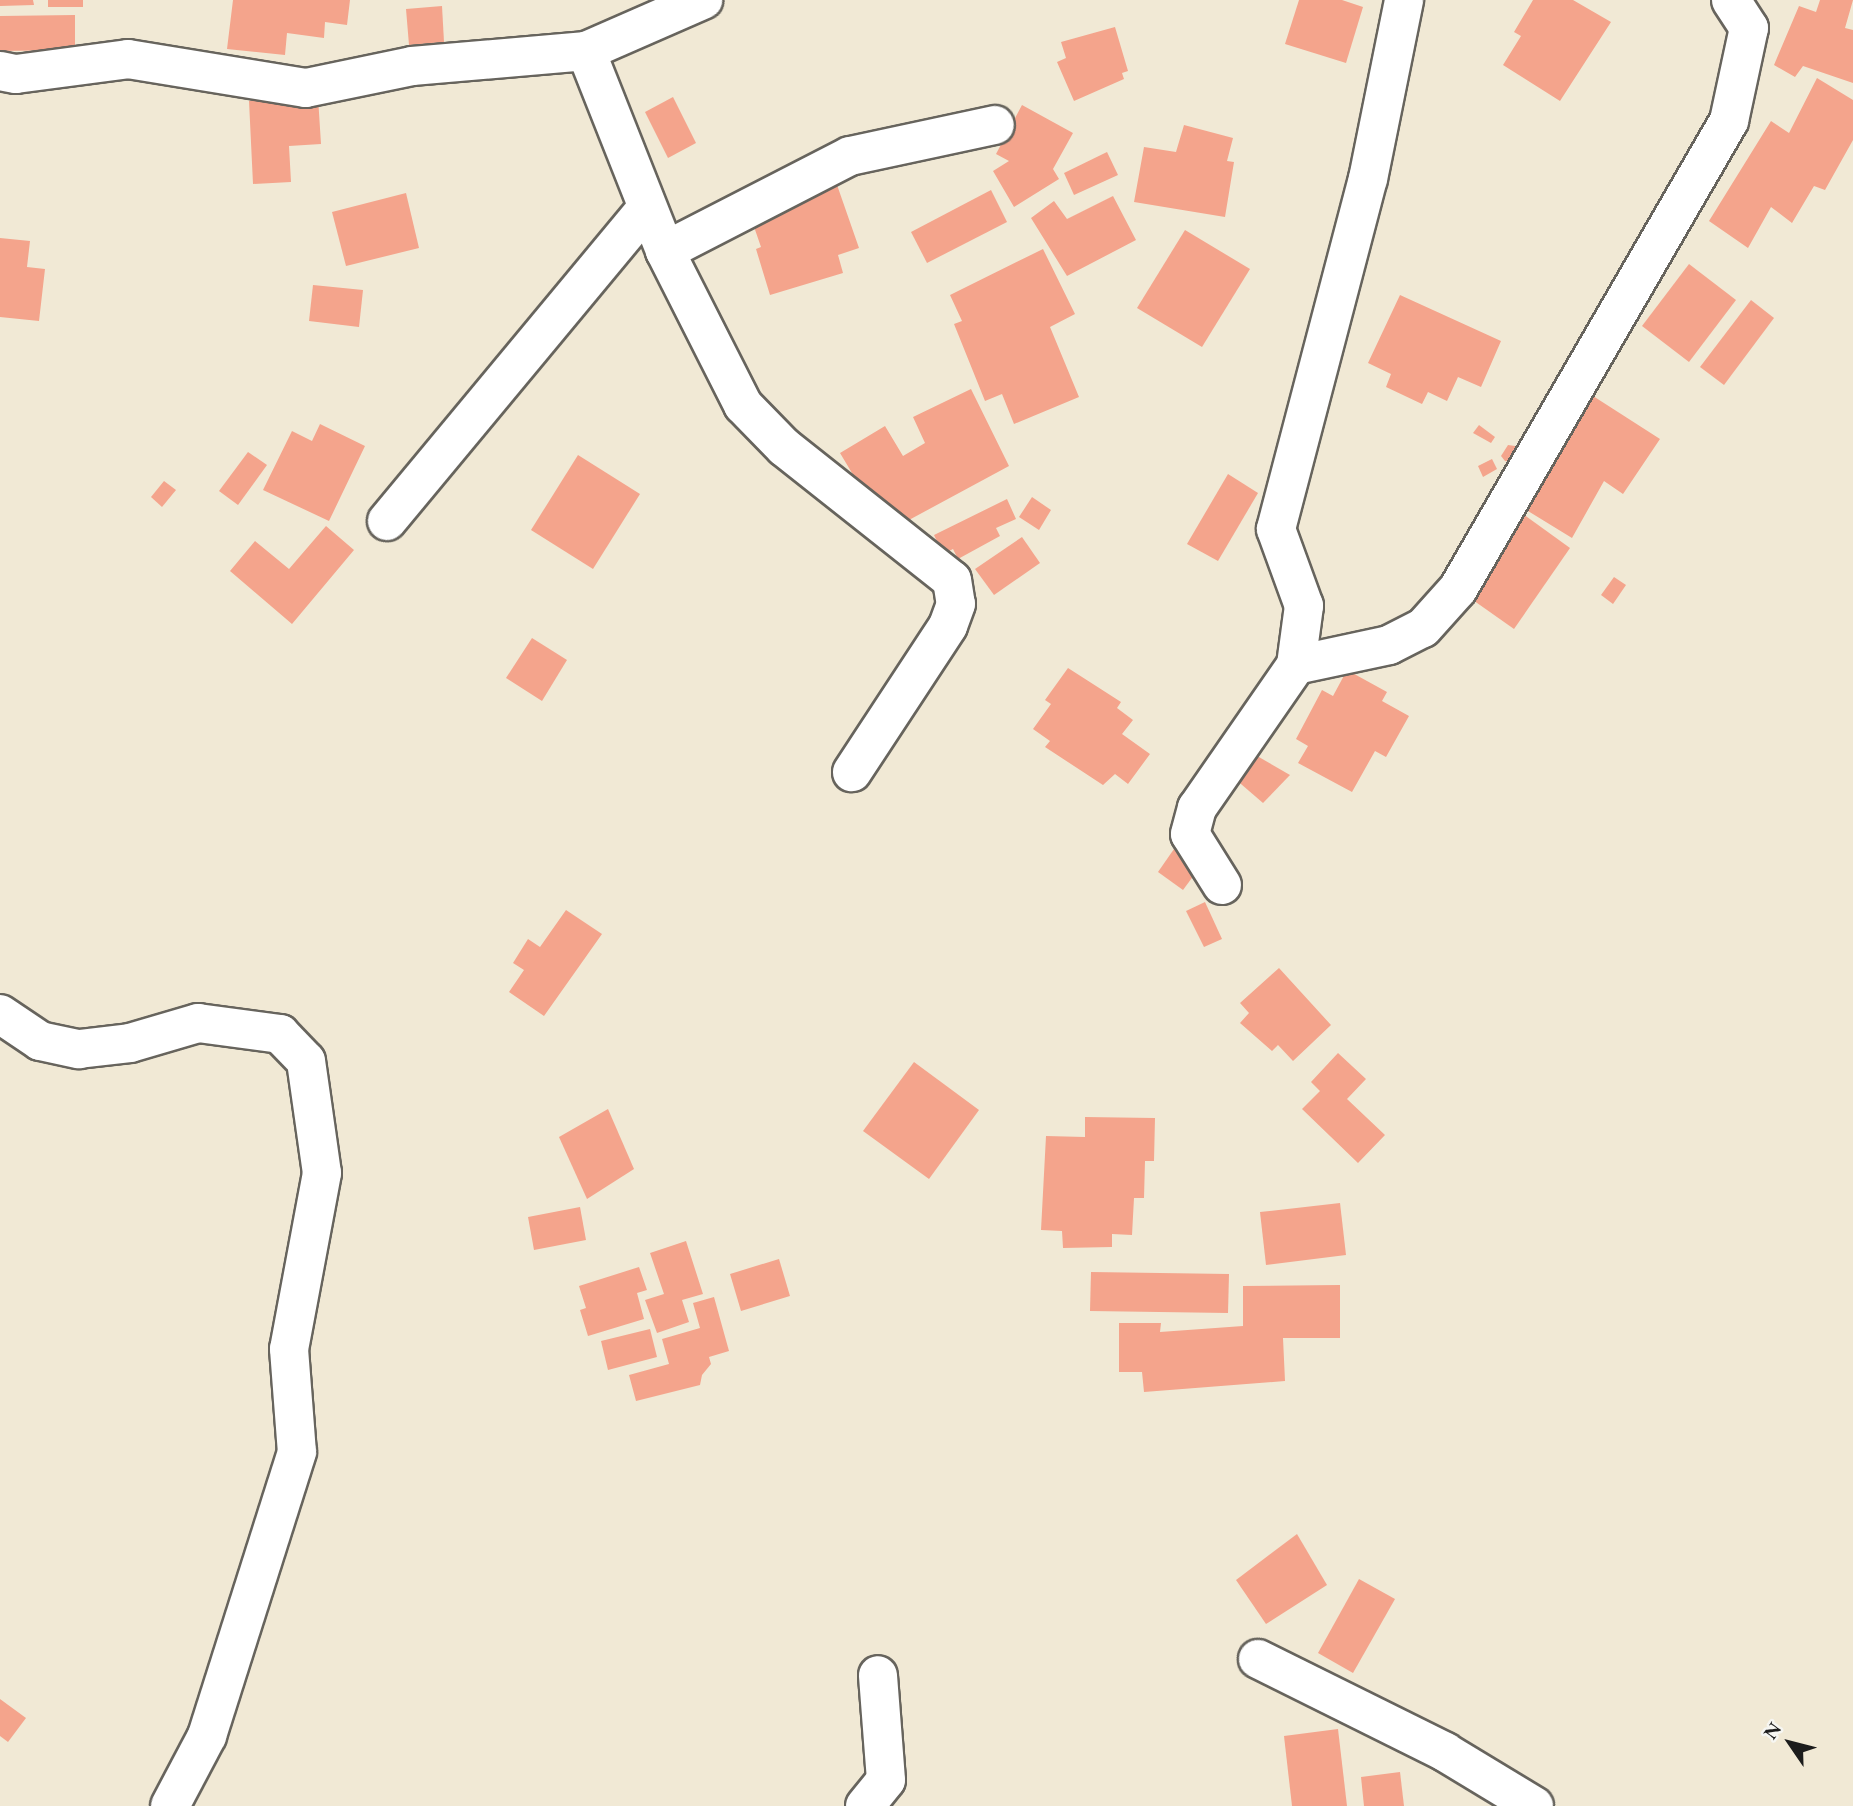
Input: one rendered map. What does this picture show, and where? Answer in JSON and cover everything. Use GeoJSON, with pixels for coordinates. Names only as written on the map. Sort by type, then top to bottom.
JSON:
{"type":"FeatureCollection","features":[{"type":"Feature","properties":{"kind":"street"},"geometry":{"type":"LineString","coordinates":[[5,82],[128,59],[306,88],[412,66],[586,51],[703,0]]}},
{"type":"Feature","properties":{"kind":"street"},"geometry":{"type":"LineString","coordinates":[[1222,885],[1189,834],[1197,808],[1296,665],[1304,606],[1276,529],[1368,179],[1404,0]]}},
{"type":"Feature","properties":{"kind":"street"},"geometry":{"type":"LineString","coordinates":[[1296,665],[1389,645],[1423,628],[1458,589],[1729,121],[1749,28],[1731,0]]}},
{"type":"Feature","properties":{"kind":"street"},"geometry":{"type":"LineString","coordinates":[[586,51],[665,251],[743,405],[784,447],[953,580],[956,604],[948,626],[852,772]]}},
{"type":"Feature","properties":{"kind":"street"},"geometry":{"type":"LineString","coordinates":[[665,251],[850,156],[995,125]]}},
{"type":"Feature","properties":{"kind":"street"},"geometry":{"type":"LineString","coordinates":[[387,521],[647,208]]}},
{"type":"Feature","properties":{"kind":"street"},"geometry":{"type":"LineString","coordinates":[[0,1014],[40,1041],[79,1049],[130,1043],[198,1023],[280,1034],[306,1061],[322,1173],[289,1349],[298,1452],[207,1735],[170,1806]]}},
{"type":"Feature","properties":{"kind":"street"},"geometry":{"type":"LineString","coordinates":[[1258,1659],[1445,1752],[1534,1806]]}},
{"type":"Feature","properties":{"kind":"street"},"geometry":{"type":"LineString","coordinates":[[865,1806],[886,1780],[878,1675]]}},
{"type":"Feature","properties":{"kind":"building"},"geometry":{"type":"Polygon","coordinates":[[[0,0],[33,0],[34,5],[0,6],[0,0]]]}},
{"type":"Feature","properties":{"kind":"building"},"geometry":{"type":"Polygon","coordinates":[[[48,0],[83,0],[83,7],[48,7],[48,0]]]}},
{"type":"Feature","properties":{"kind":"building"},"geometry":{"type":"Polygon","coordinates":[[[233,0],[350,0],[347,25],[325,22],[324,38],[287,33],[285,55],[227,49],[233,0]]]}},
{"type":"Feature","properties":{"kind":"building"},"geometry":{"type":"Polygon","coordinates":[[[1299,0],[1342,0],[1363,7],[1346,63],[1285,44],[1299,0]]]}},
{"type":"Feature","properties":{"kind":"building"},"geometry":{"type":"Polygon","coordinates":[[[1533,0],[1573,0],[1611,22],[1560,101],[1503,65],[1521,36],[1514,32],[1533,0]]]}},
{"type":"Feature","properties":{"kind":"building"},"geometry":{"type":"Polygon","coordinates":[[[1820,0],[1853,0],[1845,28],[1853,30],[1853,83],[1803,66],[1795,77],[1774,65],[1799,6],[1816,12],[1820,0]]]}},
{"type":"Feature","properties":{"kind":"building"},"geometry":{"type":"Polygon","coordinates":[[[442,6],[444,42],[409,45],[406,9],[442,6]]]}},
{"type":"Feature","properties":{"kind":"building"},"geometry":{"type":"Polygon","coordinates":[[[75,15],[75,50],[0,51],[0,16],[75,15]]]}},
{"type":"Feature","properties":{"kind":"building"},"geometry":{"type":"Polygon","coordinates":[[[1115,27],[1128,71],[1122,73],[1124,79],[1074,101],[1057,62],[1066,58],[1061,42],[1115,27]]]}},
{"type":"Feature","properties":{"kind":"building"},"geometry":{"type":"Polygon","coordinates":[[[1817,78],[1853,100],[1853,140],[1825,190],[1814,186],[1792,223],[1771,207],[1748,248],[1709,221],[1771,121],[1789,133],[1817,78]]]}},
{"type":"Feature","properties":{"kind":"building"},"geometry":{"type":"Polygon","coordinates":[[[318,97],[321,144],[289,146],[291,182],[253,184],[249,101],[318,97]]]}},
{"type":"Feature","properties":{"kind":"building"},"geometry":{"type":"Polygon","coordinates":[[[673,97],[696,143],[668,158],[645,112],[673,97]]]}},
{"type":"Feature","properties":{"kind":"building"},"geometry":{"type":"Polygon","coordinates":[[[1022,105],[1073,133],[1053,169],[1059,179],[1014,207],[993,171],[1009,161],[996,154],[1022,105]]]}},
{"type":"Feature","properties":{"kind":"building"},"geometry":{"type":"Polygon","coordinates":[[[1184,125],[1233,138],[1227,161],[1234,162],[1225,217],[1134,202],[1144,147],[1176,152],[1184,125]]]}},
{"type":"Feature","properties":{"kind":"building"},"geometry":{"type":"Polygon","coordinates":[[[1107,152],[1118,175],[1074,195],[1064,173],[1107,152]]]}},
{"type":"Feature","properties":{"kind":"building"},"geometry":{"type":"Polygon","coordinates":[[[836,182],[859,248],[838,255],[843,273],[770,295],[756,249],[761,247],[752,221],[836,182]]]}},
{"type":"Feature","properties":{"kind":"building"},"geometry":{"type":"Polygon","coordinates":[[[991,190],[1007,222],[927,263],[911,232],[991,190]]]}},
{"type":"Feature","properties":{"kind":"building"},"geometry":{"type":"Polygon","coordinates":[[[406,193],[419,248],[346,266],[332,212],[406,193]]]}},
{"type":"Feature","properties":{"kind":"building"},"geometry":{"type":"Polygon","coordinates":[[[1113,196],[1136,240],[1067,276],[1031,218],[1054,201],[1067,219],[1113,196]]]}},
{"type":"Feature","properties":{"kind":"building"},"geometry":{"type":"Polygon","coordinates":[[[1185,230],[1250,269],[1202,347],[1137,308],[1185,230]]]}},
{"type":"Feature","properties":{"kind":"building"},"geometry":{"type":"Polygon","coordinates":[[[0,238],[30,241],[27,267],[45,269],[39,321],[0,317],[0,238]]]}},
{"type":"Feature","properties":{"kind":"building"},"geometry":{"type":"Polygon","coordinates":[[[1043,249],[1075,314],[1050,327],[1079,397],[1014,424],[1002,394],[985,401],[954,324],[962,321],[950,295],[1043,249]]]}},
{"type":"Feature","properties":{"kind":"building"},"geometry":{"type":"Polygon","coordinates":[[[1689,264],[1736,300],[1689,362],[1642,326],[1689,264]]]}},
{"type":"Feature","properties":{"kind":"building"},"geometry":{"type":"Polygon","coordinates":[[[313,285],[363,290],[359,327],[309,321],[313,285]]]}},
{"type":"Feature","properties":{"kind":"building"},"geometry":{"type":"Polygon","coordinates":[[[1400,295],[1501,341],[1481,387],[1458,377],[1447,401],[1428,392],[1422,404],[1386,387],[1391,374],[1368,363],[1400,295]]]}},
{"type":"Feature","properties":{"kind":"building"},"geometry":{"type":"Polygon","coordinates":[[[1751,300],[1774,318],[1724,385],[1700,367],[1751,300]]]}},
{"type":"Feature","properties":{"kind":"building"},"geometry":{"type":"Polygon","coordinates":[[[971,389],[1009,466],[896,527],[880,497],[870,503],[840,453],[885,426],[903,456],[925,443],[913,417],[971,389]]]}},
{"type":"Feature","properties":{"kind":"building"},"geometry":{"type":"Polygon","coordinates":[[[1593,396],[1660,439],[1623,494],[1604,481],[1572,538],[1528,511],[1537,484],[1593,396]]]}},
{"type":"Feature","properties":{"kind":"building"},"geometry":{"type":"Polygon","coordinates":[[[320,424],[365,446],[329,521],[263,490],[292,431],[312,441],[320,424]]]}},
{"type":"Feature","properties":{"kind":"building"},"geometry":{"type":"Polygon","coordinates":[[[1479,425],[1495,437],[1491,443],[1473,433],[1479,425]]]}},
{"type":"Feature","properties":{"kind":"building"},"geometry":{"type":"Polygon","coordinates":[[[1508,445],[1515,446],[1519,451],[1512,462],[1505,461],[1501,456],[1508,445]]]}},
{"type":"Feature","properties":{"kind":"building"},"geometry":{"type":"Polygon","coordinates":[[[248,452],[267,465],[238,505],[219,491],[248,452]]]}},
{"type":"Feature","properties":{"kind":"building"},"geometry":{"type":"Polygon","coordinates":[[[578,455],[640,494],[593,569],[531,530],[578,455]]]}},
{"type":"Feature","properties":{"kind":"building"},"geometry":{"type":"Polygon","coordinates":[[[1492,459],[1497,469],[1483,477],[1478,466],[1492,459]]]}},
{"type":"Feature","properties":{"kind":"building"},"geometry":{"type":"Polygon","coordinates":[[[1228,474],[1258,493],[1218,561],[1187,544],[1228,474]]]}},
{"type":"Feature","properties":{"kind":"building"},"geometry":{"type":"Polygon","coordinates":[[[164,481],[176,490],[162,507],[151,497],[164,481]]]}},
{"type":"Feature","properties":{"kind":"building"},"geometry":{"type":"Polygon","coordinates":[[[1032,497],[1051,510],[1039,530],[1019,517],[1032,497]]]}},
{"type":"Feature","properties":{"kind":"building"},"geometry":{"type":"Polygon","coordinates":[[[1007,499],[1016,519],[996,528],[1000,536],[958,559],[953,549],[943,554],[934,535],[1007,499]]]}},
{"type":"Feature","properties":{"kind":"building"},"geometry":{"type":"Polygon","coordinates":[[[1516,509],[1570,548],[1514,629],[1470,598],[1516,509]]]}},
{"type":"Feature","properties":{"kind":"building"},"geometry":{"type":"Polygon","coordinates":[[[326,526],[354,550],[292,624],[230,571],[255,541],[289,569],[326,526]]]}},
{"type":"Feature","properties":{"kind":"building"},"geometry":{"type":"Polygon","coordinates":[[[1022,537],[1040,563],[994,595],[975,569],[1022,537]]]}},
{"type":"Feature","properties":{"kind":"building"},"geometry":{"type":"Polygon","coordinates":[[[1614,577],[1626,585],[1613,604],[1601,595],[1614,577]]]}},
{"type":"Feature","properties":{"kind":"building"},"geometry":{"type":"Polygon","coordinates":[[[532,638],[567,660],[542,701],[506,678],[532,638]]]}},
{"type":"Feature","properties":{"kind":"building"},"geometry":{"type":"Polygon","coordinates":[[[1068,668],[1121,702],[1117,708],[1133,720],[1122,734],[1150,754],[1128,784],[1115,774],[1103,785],[1045,747],[1050,741],[1033,729],[1051,704],[1045,700],[1068,668]]]}},
{"type":"Feature","properties":{"kind":"building"},"geometry":{"type":"Polygon","coordinates":[[[1347,670],[1387,692],[1382,701],[1409,716],[1386,757],[1375,751],[1352,792],[1298,763],[1308,746],[1296,739],[1322,690],[1333,696],[1347,670]]]}},
{"type":"Feature","properties":{"kind":"building"},"geometry":{"type":"Polygon","coordinates":[[[1252,753],[1290,775],[1263,803],[1234,778],[1252,753]]]}},
{"type":"Feature","properties":{"kind":"building"},"geometry":{"type":"Polygon","coordinates":[[[1174,849],[1200,867],[1183,890],[1158,872],[1174,849]]]}},
{"type":"Feature","properties":{"kind":"building"},"geometry":{"type":"Polygon","coordinates":[[[1205,902],[1222,939],[1204,947],[1186,911],[1205,902]]]}},
{"type":"Feature","properties":{"kind":"building"},"geometry":{"type":"Polygon","coordinates":[[[566,910],[602,934],[544,1016],[509,992],[524,970],[513,963],[528,939],[540,947],[566,910]]]}},
{"type":"Feature","properties":{"kind":"building"},"geometry":{"type":"Polygon","coordinates":[[[1279,968],[1331,1025],[1293,1061],[1278,1045],[1272,1051],[1240,1023],[1249,1013],[1240,1003],[1279,968]]]}},
{"type":"Feature","properties":{"kind":"building"},"geometry":{"type":"Polygon","coordinates":[[[1338,1053],[1366,1079],[1347,1099],[1385,1135],[1358,1163],[1302,1109],[1320,1091],[1311,1082],[1338,1053]]]}},
{"type":"Feature","properties":{"kind":"building"},"geometry":{"type":"Polygon","coordinates":[[[914,1062],[979,1110],[929,1179],[863,1131],[914,1062]]]}},
{"type":"Feature","properties":{"kind":"building"},"geometry":{"type":"Polygon","coordinates":[[[608,1109],[634,1169],[587,1199],[559,1137],[608,1109]]]}},
{"type":"Feature","properties":{"kind":"building"},"geometry":{"type":"Polygon","coordinates":[[[1085,1117],[1155,1118],[1154,1161],[1145,1161],[1144,1198],[1134,1198],[1132,1235],[1112,1234],[1112,1247],[1063,1248],[1062,1231],[1041,1230],[1046,1136],[1085,1137],[1085,1117]]]}},
{"type":"Feature","properties":{"kind":"building"},"geometry":{"type":"Polygon","coordinates":[[[1340,1203],[1346,1255],[1266,1265],[1260,1212],[1340,1203]]]}},
{"type":"Feature","properties":{"kind":"building"},"geometry":{"type":"Polygon","coordinates":[[[580,1207],[586,1240],[534,1250],[528,1217],[580,1207]]]}},
{"type":"Feature","properties":{"kind":"building"},"geometry":{"type":"Polygon","coordinates":[[[686,1241],[703,1294],[682,1300],[689,1322],[657,1333],[645,1300],[664,1294],[650,1253],[686,1241]]]}},
{"type":"Feature","properties":{"kind":"building"},"geometry":{"type":"Polygon","coordinates":[[[779,1259],[790,1296],[741,1311],[730,1274],[779,1259]]]}},
{"type":"Feature","properties":{"kind":"building"},"geometry":{"type":"Polygon","coordinates":[[[639,1267],[647,1290],[637,1293],[644,1319],[588,1336],[580,1310],[586,1308],[579,1286],[639,1267]]]}},
{"type":"Feature","properties":{"kind":"building"},"geometry":{"type":"Polygon","coordinates":[[[1091,1272],[1229,1274],[1228,1313],[1090,1311],[1091,1272]]]}},
{"type":"Feature","properties":{"kind":"building"},"geometry":{"type":"Polygon","coordinates":[[[1340,1285],[1340,1338],[1283,1338],[1285,1381],[1144,1392],[1142,1372],[1119,1372],[1119,1323],[1161,1323],[1160,1332],[1243,1326],[1243,1286],[1340,1285]]]}},
{"type":"Feature","properties":{"kind":"building"},"geometry":{"type":"Polygon","coordinates":[[[714,1297],[729,1351],[709,1357],[711,1364],[702,1375],[700,1385],[636,1401],[629,1375],[669,1364],[662,1339],[700,1328],[693,1303],[714,1297]]]}},
{"type":"Feature","properties":{"kind":"building"},"geometry":{"type":"Polygon","coordinates":[[[650,1329],[657,1357],[608,1370],[601,1341],[650,1329]]]}},
{"type":"Feature","properties":{"kind":"building"},"geometry":{"type":"Polygon","coordinates":[[[1297,1534],[1327,1585],[1266,1624],[1236,1580],[1297,1534]]]}},
{"type":"Feature","properties":{"kind":"building"},"geometry":{"type":"Polygon","coordinates":[[[1359,1579],[1395,1599],[1353,1673],[1318,1653],[1359,1579]]]}},
{"type":"Feature","properties":{"kind":"building"},"geometry":{"type":"Polygon","coordinates":[[[0,1699],[26,1718],[8,1742],[0,1736],[0,1699]]]}},
{"type":"Feature","properties":{"kind":"building"},"geometry":{"type":"Polygon","coordinates":[[[1338,1729],[1347,1806],[1292,1806],[1284,1736],[1338,1729]]]}},
{"type":"Feature","properties":{"kind":"building"},"geometry":{"type":"Polygon","coordinates":[[[1400,1772],[1404,1806],[1364,1806],[1361,1777],[1400,1772]]]}}]}
